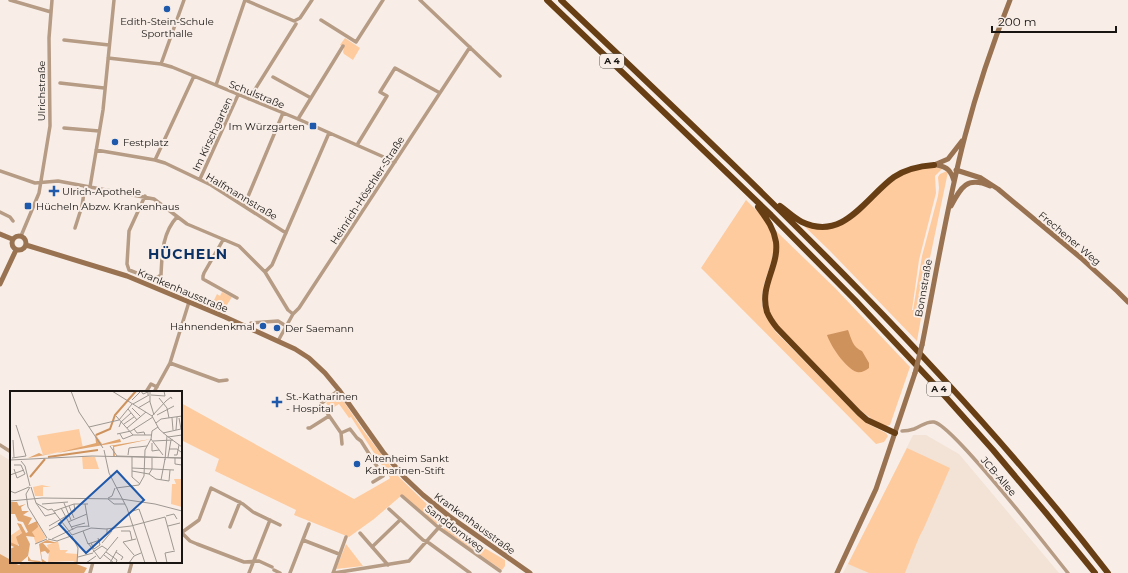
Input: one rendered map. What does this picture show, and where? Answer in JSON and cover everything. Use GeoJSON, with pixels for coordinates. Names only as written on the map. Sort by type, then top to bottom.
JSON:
{"type":"FeatureCollection","features":[{"type":"Feature","properties":{"kind":"highway","name":"A 4"},"geometry":{"type":"LineString","coordinates":[[547,0],[771,215],[842,286],[935,385],[1042,507],[1095,573]]}},
{"type":"Feature","properties":{"kind":"highway","name":"A 4"},"geometry":{"type":"LineString","coordinates":[[561,0],[764,194],[849,280],[943,379],[1052,504],[1108,573]]}},
{"type":"Feature","properties":{"kind":"highway"},"geometry":{"type":"LineString","coordinates":[[764,194],[802,222],[813,226],[839,224],[858,211],[886,183],[900,173],[914,168],[934,164]]}},
{"type":"Feature","properties":{"kind":"highway"},"geometry":{"type":"LineString","coordinates":[[748,194],[769,222],[776,241],[776,255],[766,288],[765,298],[768,313],[776,328],[859,413],[867,420],[895,433]]}},
{"type":"Feature","properties":{"kind":"street"},"geometry":{"type":"LineString","coordinates":[[10,0],[51,12]]}},
{"type":"Feature","properties":{"kind":"street","name":"Ulrichstraße"},"geometry":{"type":"LineString","coordinates":[[21,236],[42,182],[50,126],[49,38],[52,0]]}},
{"type":"Feature","properties":{"kind":"street"},"geometry":{"type":"LineString","coordinates":[[90,186],[103,110],[114,0]]}},
{"type":"Feature","properties":{"kind":"street"},"geometry":{"type":"LineString","coordinates":[[161,64],[184,0]]}},
{"type":"Feature","properties":{"kind":"street"},"geometry":{"type":"LineString","coordinates":[[216,85],[245,0],[294,22],[300,18],[311,0]]}},
{"type":"Feature","properties":{"kind":"street"},"geometry":{"type":"LineString","coordinates":[[321,20],[356,42],[383,0]]}},
{"type":"Feature","properties":{"kind":"street"},"geometry":{"type":"LineString","coordinates":[[420,0],[500,76]]}},
{"type":"Feature","properties":{"kind":"street","name":"Bonnstraße"},"geometry":{"type":"LineString","coordinates":[[836,573],[876,488],[915,373],[964,137],[982,76],[1010,0]]}},
{"type":"Feature","properties":{"kind":"street"},"geometry":{"type":"LineString","coordinates":[[249,99],[296,24]]}},
{"type":"Feature","properties":{"kind":"street"},"geometry":{"type":"LineString","coordinates":[[64,40],[109,45]]}},
{"type":"Feature","properties":{"kind":"street"},"geometry":{"type":"LineString","coordinates":[[298,119],[343,46]]}},
{"type":"Feature","properties":{"kind":"street","name":"Heinrich-Höschler-Straße"},"geometry":{"type":"LineString","coordinates":[[278,341],[292,314],[299,308],[470,47]]}},
{"type":"Feature","properties":{"kind":"street","name":"Schulstraße"},"geometry":{"type":"LineString","coordinates":[[108,58],[161,64],[298,119],[395,162]]}},
{"type":"Feature","properties":{"kind":"street"},"geometry":{"type":"LineString","coordinates":[[357,146],[387,96],[380,92],[395,68],[440,93]]}},
{"type":"Feature","properties":{"kind":"street"},"geometry":{"type":"LineString","coordinates":[[155,160],[194,76]]}},
{"type":"Feature","properties":{"kind":"street"},"geometry":{"type":"LineString","coordinates":[[273,77],[311,98]]}},
{"type":"Feature","properties":{"kind":"street"},"geometry":{"type":"LineString","coordinates":[[60,83],[104,88]]}},
{"type":"Feature","properties":{"kind":"street","name":"Im Kirschgarten"},"geometry":{"type":"LineString","coordinates":[[200,180],[238,95]]}},
{"type":"Feature","properties":{"kind":"street"},"geometry":{"type":"LineString","coordinates":[[244,206],[283,113]]}},
{"type":"Feature","properties":{"kind":"street"},"geometry":{"type":"LineString","coordinates":[[64,128],[99,131]]}},
{"type":"Feature","properties":{"kind":"street"},"geometry":{"type":"LineString","coordinates":[[265,272],[272,265],[329,133]]}},
{"type":"Feature","properties":{"kind":"street"},"geometry":{"type":"LineString","coordinates":[[934,164],[948,159],[964,137]]}},
{"type":"Feature","properties":{"kind":"street","name":"Halfmannstraße"},"geometry":{"type":"LineString","coordinates":[[96,150],[155,160],[211,185],[286,233]]}},
{"type":"Feature","properties":{"kind":"street"},"geometry":{"type":"LineString","coordinates":[[934,164],[948,168],[952,174],[954,183]]}},
{"type":"Feature","properties":{"kind":"street","name":"Frechener Weg"},"geometry":{"type":"LineString","coordinates":[[956,170],[981,178],[998,190],[1081,258],[1128,302]]}},
{"type":"Feature","properties":{"kind":"street"},"geometry":{"type":"LineString","coordinates":[[0,171],[35,182],[58,182],[90,186],[154,199],[187,224],[239,246],[265,272],[288,310],[292,314]]}},
{"type":"Feature","properties":{"kind":"street","name":"Frechener Weg"},"geometry":{"type":"LineString","coordinates":[[948,212],[960,189],[970,183],[983,183],[998,190]]}},
{"type":"Feature","properties":{"kind":"street"},"geometry":{"type":"LineString","coordinates":[[75,228],[82,206],[85,186]]}},
{"type":"Feature","properties":{"kind":"street"},"geometry":{"type":"LineString","coordinates":[[145,196],[129,230],[127,264],[129,270],[154,279],[160,277],[161,258],[165,237],[177,217]]}},
{"type":"Feature","properties":{"kind":"street"},"geometry":{"type":"LineString","coordinates":[[0,212],[10,217],[13,221]]}},
{"type":"Feature","properties":{"kind":"street"},"geometry":{"type":"LineString","coordinates":[[0,234],[12,239]]}},
{"type":"Feature","properties":{"kind":"street"},"geometry":{"type":"LineString","coordinates":[[12,239],[17,236],[21,236],[26,239],[26,245],[21,250],[16,250]]}},
{"type":"Feature","properties":{"kind":"street"},"geometry":{"type":"LineString","coordinates":[[12,239],[12,246],[16,250]]}},
{"type":"Feature","properties":{"kind":"street"},"geometry":{"type":"LineString","coordinates":[[223,240],[204,273],[203,279],[236,298]]}},
{"type":"Feature","properties":{"kind":"street","name":"Krankenhausstraße"},"geometry":{"type":"LineString","coordinates":[[26,245],[127,276],[278,341],[309,358],[325,373],[339,390],[383,452],[423,495],[449,516],[530,573]]}},
{"type":"Feature","properties":{"kind":"street"},"geometry":{"type":"LineString","coordinates":[[0,284],[16,250]]}},
{"type":"Feature","properties":{"kind":"street"},"geometry":{"type":"LineString","coordinates":[[155,391],[170,363],[189,302]]}},
{"type":"Feature","properties":{"kind":"street"},"geometry":{"type":"LineString","coordinates":[[251,323],[278,321],[286,326]]}},
{"type":"Feature","properties":{"kind":"street"},"geometry":{"type":"LineString","coordinates":[[170,363],[219,381],[227,380]]}},
{"type":"Feature","properties":{"kind":"street"},"geometry":{"type":"LineString","coordinates":[[147,391],[151,384],[157,387]]}},
{"type":"Feature","properties":{"kind":"street"},"geometry":{"type":"LineString","coordinates":[[339,390],[321,404],[341,433],[342,444]]}},
{"type":"Feature","properties":{"kind":"street"},"geometry":{"type":"LineString","coordinates":[[308,428],[329,416]]}},
{"type":"Feature","properties":{"kind":"street","name":"JCB-Allee"},"geometry":{"type":"LineString","coordinates":[[902,431],[914,429],[926,422],[936,422],[952,435],[993,480],[1068,573]]}},
{"type":"Feature","properties":{"kind":"street"},"geometry":{"type":"LineString","coordinates":[[341,433],[350,429],[357,438],[362,440],[383,476],[373,482]]}},
{"type":"Feature","properties":{"kind":"street"},"geometry":{"type":"LineString","coordinates":[[0,445],[10,451]]}},
{"type":"Feature","properties":{"kind":"street"},"geometry":{"type":"LineString","coordinates":[[182,532],[199,520],[211,488],[240,502],[251,510],[280,525]]}},
{"type":"Feature","properties":{"kind":"street","name":"Sanddornweg"},"geometry":{"type":"LineString","coordinates":[[402,496],[439,528],[500,571]]}},
{"type":"Feature","properties":{"kind":"street"},"geometry":{"type":"LineString","coordinates":[[230,528],[240,502]]}},
{"type":"Feature","properties":{"kind":"street"},"geometry":{"type":"LineString","coordinates":[[389,509],[423,540],[470,573]]}},
{"type":"Feature","properties":{"kind":"street"},"geometry":{"type":"LineString","coordinates":[[346,538],[333,573],[409,561],[449,516]]}},
{"type":"Feature","properties":{"kind":"street"},"geometry":{"type":"LineString","coordinates":[[249,573],[270,520]]}},
{"type":"Feature","properties":{"kind":"street"},"geometry":{"type":"LineString","coordinates":[[372,546],[400,520]]}},
{"type":"Feature","properties":{"kind":"street"},"geometry":{"type":"LineString","coordinates":[[290,573],[309,524]]}},
{"type":"Feature","properties":{"kind":"street"},"geometry":{"type":"LineString","coordinates":[[360,533],[388,565]]}},
{"type":"Feature","properties":{"kind":"street"},"geometry":{"type":"LineString","coordinates":[[182,534],[190,541],[197,544],[244,562],[259,561],[280,573]]}},
{"type":"Feature","properties":{"kind":"street"},"geometry":{"type":"LineString","coordinates":[[303,540],[339,554]]}},
{"type":"Feature","properties":{"kind":"street"},"geometry":{"type":"LineString","coordinates":[[90,573],[93,563]]}},
{"type":"Feature","properties":{"kind":"street"},"geometry":{"type":"LineString","coordinates":[[129,573],[132,563]]}},
{"type":"Feature","properties":{"kind":"street"},"geometry":{"type":"LineString","coordinates":[[368,568],[369,573]]}},
{"type":"Feature","properties":{"kind":"shaded area"},"geometry":{"type":"Polygon","coordinates":[[[345,38],[360,48],[353,60],[344,54],[344,47],[340,45],[345,38]]]}},
{"type":"Feature","properties":{"kind":"shaded area"},"geometry":{"type":"Polygon","coordinates":[[[934,167],[943,168],[935,176],[936,193],[919,260],[912,310],[922,256],[938,196],[938,177],[940,174],[947,171],[948,172],[926,277],[924,301],[917,341],[802,224],[835,227],[892,181],[911,170],[934,167]]]}},
{"type":"Feature","properties":{"kind":"shaded area"},"geometry":{"type":"Polygon","coordinates":[[[746,200],[767,222],[772,234],[774,245],[773,255],[763,287],[762,298],[763,309],[775,331],[857,415],[868,424],[886,433],[888,436],[884,442],[876,444],[701,268],[746,200]]]}},
{"type":"Feature","properties":{"kind":"shaded area"},"geometry":{"type":"Polygon","coordinates":[[[776,231],[835,288],[910,367],[890,425],[886,426],[872,419],[861,411],[781,329],[771,316],[768,307],[767,294],[779,243],[776,231]]]}},
{"type":"Feature","properties":{"kind":"shaded area"},"geometry":{"type":"Polygon","coordinates":[[[222,292],[232,297],[223,311],[213,307],[216,302],[214,300],[217,294],[220,296],[222,292]]]}},
{"type":"Feature","properties":{"kind":"shaded area"},"geometry":{"type":"Polygon","coordinates":[[[848,330],[854,345],[862,351],[869,363],[869,368],[863,372],[853,370],[843,362],[831,345],[827,335],[848,330]]]}},
{"type":"Feature","properties":{"kind":"shaded area"},"geometry":{"type":"Polygon","coordinates":[[[338,396],[342,399],[365,433],[399,477],[436,513],[438,520],[436,525],[402,495],[374,519],[349,537],[294,515],[296,510],[215,471],[219,459],[182,440],[182,404],[354,499],[390,478],[351,417],[349,418],[339,404],[331,409],[326,403],[338,396]]]}},
{"type":"Feature","properties":{"kind":"shaded area"},"geometry":{"type":"Polygon","coordinates":[[[913,435],[926,435],[959,454],[1059,573],[843,573],[913,435]]]}},
{"type":"Feature","properties":{"kind":"shaded area"},"geometry":{"type":"Polygon","coordinates":[[[907,448],[950,468],[905,573],[869,573],[848,564],[907,448]]]}},
{"type":"Feature","properties":{"kind":"shaded area"},"geometry":{"type":"Polygon","coordinates":[[[0,454],[10,460],[10,559],[0,554],[0,454]]]}},
{"type":"Feature","properties":{"kind":"shaded area"},"geometry":{"type":"Polygon","coordinates":[[[453,526],[481,546],[505,560],[505,566],[502,570],[443,529],[453,526]]]}},
{"type":"Feature","properties":{"kind":"shaded area"},"geometry":{"type":"Polygon","coordinates":[[[346,544],[363,566],[336,569],[346,544]]]}},
{"type":"Feature","properties":{"kind":"shaded area"},"geometry":{"type":"Polygon","coordinates":[[[0,554],[10,559],[10,563],[19,565],[22,563],[74,563],[87,568],[84,573],[0,573],[0,554]]]}},
{"type":"Feature","properties":{"kind":"place","name":"Edith-Stein-Schule Sporthalle"},"geometry":{"type":"Point","coordinates":[167,9]}},
{"type":"Feature","properties":{"kind":"place","name":"Im Würzgarten"},"geometry":{"type":"Point","coordinates":[313,126]}},
{"type":"Feature","properties":{"kind":"place","name":"Festplatz"},"geometry":{"type":"Point","coordinates":[115,142]}},
{"type":"Feature","properties":{"kind":"place","name":"Ulrich-Apothele"},"geometry":{"type":"Point","coordinates":[54,191]}},
{"type":"Feature","properties":{"kind":"place","name":"Hücheln Abzw. Krankenhaus"},"geometry":{"type":"Point","coordinates":[28,206]}},
{"type":"Feature","properties":{"kind":"place","name":"Hahnendenkmal"},"geometry":{"type":"Point","coordinates":[263,326]}},
{"type":"Feature","properties":{"kind":"place","name":"Der Saemann"},"geometry":{"type":"Point","coordinates":[277,328]}},
{"type":"Feature","properties":{"kind":"place","name":"St.-Katharinen - Hospital"},"geometry":{"type":"Point","coordinates":[277,402]}},
{"type":"Feature","properties":{"kind":"place","name":"Altenheim Sankt Katharinen-Stift"},"geometry":{"type":"Point","coordinates":[357,464]}},
{"type":"Feature","properties":{"kind":"district","name":"HÜCHELN"},"geometry":{"type":"Point","coordinates":[188,254]}}]}
